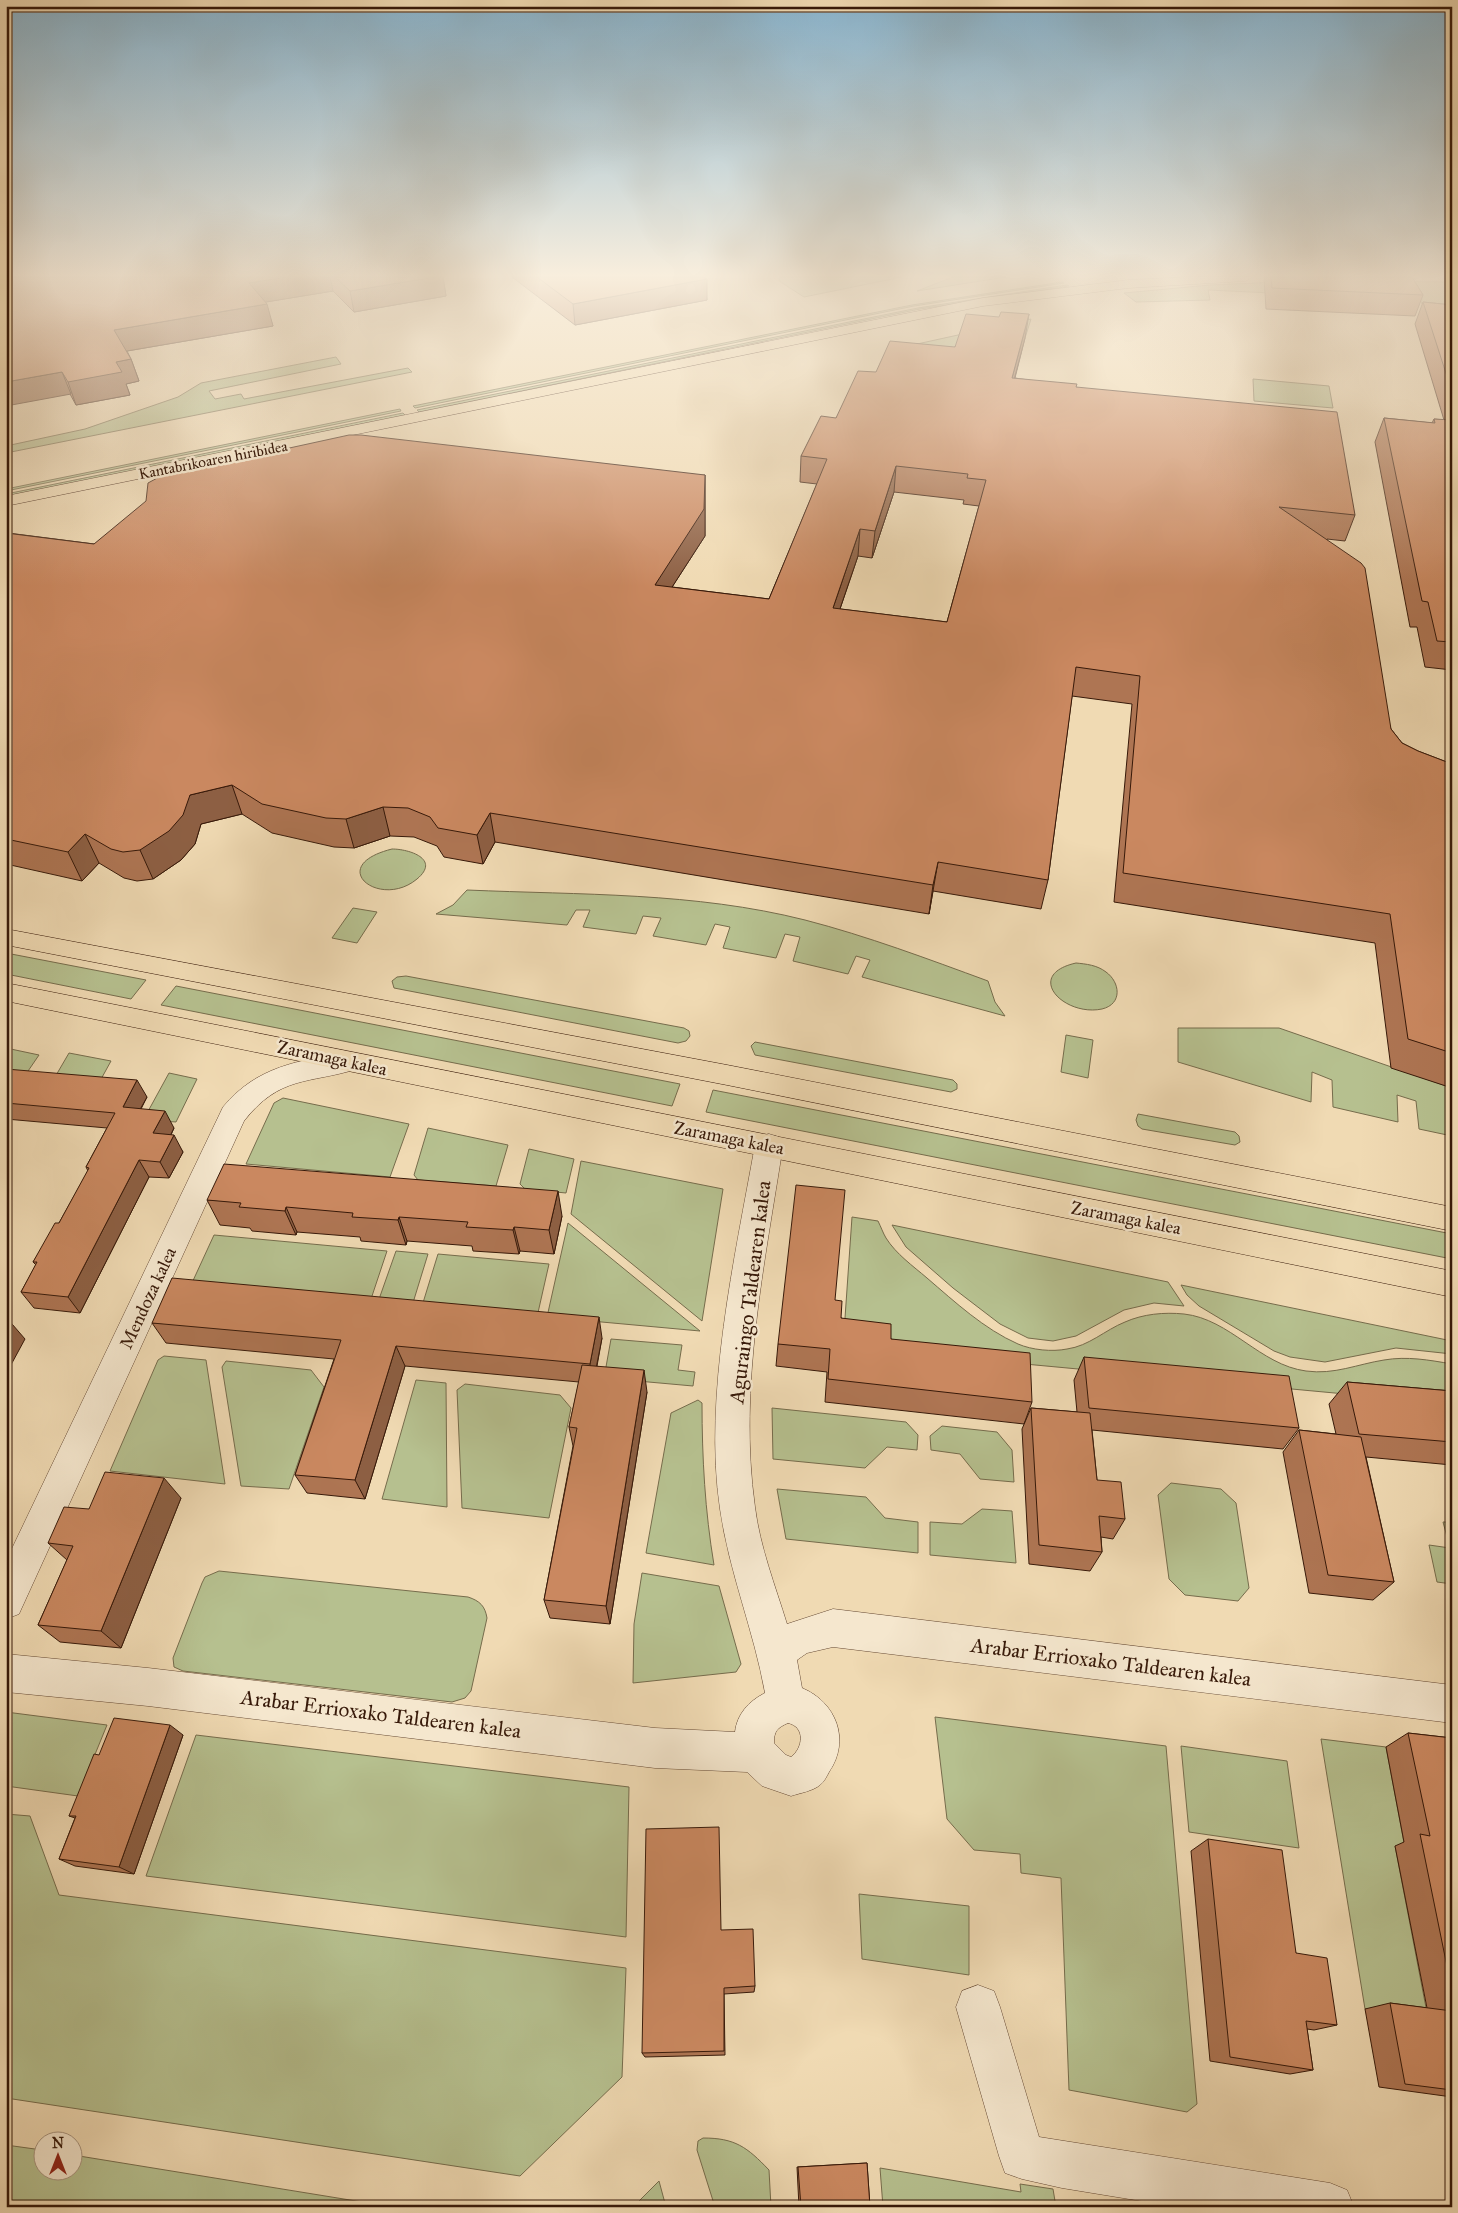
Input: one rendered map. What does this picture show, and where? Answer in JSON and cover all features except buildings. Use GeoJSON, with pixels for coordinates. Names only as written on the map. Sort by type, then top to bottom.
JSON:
{"type":"FeatureCollection","features":[{"type":"Feature","properties":{"kind":"main road","name":"Kantabrikoaren hiribidea"},"geometry":{"type":"LineString","coordinates":[[6,501],[599,380]]}},
{"type":"Feature","properties":{"kind":"main road"},"geometry":{"type":"LineString","coordinates":[[6,937],[1452,1218]]}},
{"type":"Feature","properties":{"kind":"main road","name":"Zaramaga kalea"},"geometry":{"type":"LineString","coordinates":[[6,992],[1452,1284]]}},
{"type":"Feature","properties":{"kind":"street","name":"Mendoza kalea"},"geometry":{"type":"LineString","coordinates":[[6,1601],[233,1115],[244,1099],[262,1085],[279,1076],[348,1062]]}},
{"type":"Feature","properties":{"kind":"street","name":"Aguraingo Taldearen kalea"},"geometry":{"type":"LineString","coordinates":[[769,1146],[754,1232],[736,1367],[735,1487],[740,1528],[776,1652],[786,1703]]}},
{"type":"Feature","properties":{"kind":"street"},"geometry":{"type":"LineString","coordinates":[[1342,1196],[1452,1212]]}},
{"type":"Feature","properties":{"kind":"street","name":"Arabar Errioxako Taldearen kalea"},"geometry":{"type":"LineString","coordinates":[[776,1652],[799,1637],[833,1628],[1452,1704]]}},
{"type":"Feature","properties":{"kind":"street","name":"Arabar Errioxako Taldearen kalea"},"geometry":{"type":"LineString","coordinates":[[6,1673],[245,1698],[655,1748],[756,1753]]}},
{"type":"Feature","properties":{"kind":"street"},"geometry":{"type":"LineString","coordinates":[[786,1703],[801,1707],[814,1718],[820,1733],[820,1751],[812,1766],[798,1775],[781,1776],[766,1768],[756,1753],[754,1735],[759,1719],[771,1708],[786,1703]]}},
{"type":"Feature","properties":{"kind":"street"},"geometry":{"type":"LineString","coordinates":[[978,2007],[1022,2156],[1071,2166],[1330,2207]]}},
{"type":"Feature","properties":{"kind":"green space"},"geometry":{"type":"Polygon","coordinates":[[[215,380],[261,380],[209,391],[215,399],[241,394],[244,399],[343,380],[371,380],[6,453],[6,446],[85,429],[178,397],[201,383],[215,380]]]}},
{"type":"Feature","properties":{"kind":"green space"},"geometry":{"type":"Polygon","coordinates":[[[540,380],[551,380],[415,408],[413,406],[540,380]]]}},
{"type":"Feature","properties":{"kind":"green space"},"geometry":{"type":"Polygon","coordinates":[[[563,380],[573,380],[419,412],[417,410],[563,380]]]}},
{"type":"Feature","properties":{"kind":"green space"},"geometry":{"type":"Polygon","coordinates":[[[1253,380],[1267,380],[1329,386],[1333,408],[1254,401],[1253,380]]]}},
{"type":"Feature","properties":{"kind":"green space"},"geometry":{"type":"Polygon","coordinates":[[[400,409],[401,411],[6,491],[6,489],[400,409]]]}},
{"type":"Feature","properties":{"kind":"green space"},"geometry":{"type":"Polygon","coordinates":[[[403,413],[405,415],[6,497],[6,494],[403,413]]]}},
{"type":"Feature","properties":{"kind":"green space"},"geometry":{"type":"Polygon","coordinates":[[[392,849],[399,849],[420,856],[426,866],[424,872],[417,879],[403,887],[388,890],[375,888],[365,882],[360,874],[362,865],[372,856],[392,849]]]}},
{"type":"Feature","properties":{"kind":"green space"},"geometry":{"type":"Polygon","coordinates":[[[467,890],[637,896],[721,904],[805,920],[920,956],[988,981],[995,1002],[1005,1016],[862,977],[870,960],[856,956],[848,974],[793,961],[800,937],[785,934],[776,958],[723,948],[730,927],[715,924],[706,945],[653,936],[661,918],[643,916],[636,934],[583,927],[590,910],[576,910],[567,925],[436,914],[453,905],[467,890]]]}},
{"type":"Feature","properties":{"kind":"green space"},"geometry":{"type":"Polygon","coordinates":[[[353,908],[377,912],[357,943],[332,938],[353,908]]]}},
{"type":"Feature","properties":{"kind":"green space"},"geometry":{"type":"Polygon","coordinates":[[[6,953],[146,980],[131,999],[6,974],[6,953]]]}},
{"type":"Feature","properties":{"kind":"green space"},"geometry":{"type":"Polygon","coordinates":[[[1076,963],[1095,966],[1111,976],[1117,992],[1113,1003],[1102,1009],[1088,1010],[1074,1007],[1055,994],[1051,985],[1052,976],[1060,969],[1076,963]]]}},
{"type":"Feature","properties":{"kind":"green space"},"geometry":{"type":"Polygon","coordinates":[[[406,976],[684,1028],[689,1031],[690,1036],[686,1041],[678,1043],[394,988],[392,981],[397,977],[406,976]]]}},
{"type":"Feature","properties":{"kind":"green space"},"geometry":{"type":"Polygon","coordinates":[[[176,986],[680,1084],[672,1106],[161,1005],[176,986]]]}},
{"type":"Feature","properties":{"kind":"green space"},"geometry":{"type":"Polygon","coordinates":[[[1178,1028],[1279,1028],[1452,1088],[1452,1136],[1419,1129],[1416,1101],[1397,1095],[1398,1122],[1333,1107],[1332,1080],[1312,1072],[1311,1102],[1178,1062],[1178,1028]]]}},
{"type":"Feature","properties":{"kind":"green space"},"geometry":{"type":"Polygon","coordinates":[[[1066,1035],[1093,1040],[1088,1078],[1061,1072],[1066,1035]]]}},
{"type":"Feature","properties":{"kind":"green space"},"geometry":{"type":"Polygon","coordinates":[[[755,1042],[953,1080],[957,1084],[957,1089],[951,1092],[755,1055],[751,1046],[755,1042]]]}},
{"type":"Feature","properties":{"kind":"green space"},"geometry":{"type":"Polygon","coordinates":[[[6,1048],[39,1055],[26,1074],[6,1073],[6,1048]]]}},
{"type":"Feature","properties":{"kind":"green space"},"geometry":{"type":"Polygon","coordinates":[[[69,1053],[111,1061],[100,1081],[55,1077],[69,1053]]]}},
{"type":"Feature","properties":{"kind":"green space"},"geometry":{"type":"Polygon","coordinates":[[[169,1073],[197,1079],[176,1122],[148,1120],[146,1115],[169,1073]]]}},
{"type":"Feature","properties":{"kind":"green space"},"geometry":{"type":"Polygon","coordinates":[[[713,1090],[1452,1234],[1452,1259],[706,1112],[713,1090]]]}},
{"type":"Feature","properties":{"kind":"green space"},"geometry":{"type":"Polygon","coordinates":[[[283,1098],[409,1124],[390,1177],[246,1164],[274,1103],[283,1098]]]}},
{"type":"Feature","properties":{"kind":"green space"},"geometry":{"type":"Polygon","coordinates":[[[1138,1114],[1235,1132],[1239,1136],[1240,1142],[1235,1145],[1142,1129],[1138,1126],[1136,1120],[1138,1114]]]}},
{"type":"Feature","properties":{"kind":"green space"},"geometry":{"type":"Polygon","coordinates":[[[428,1128],[508,1145],[496,1186],[418,1180],[414,1175],[428,1128]]]}},
{"type":"Feature","properties":{"kind":"green space"},"geometry":{"type":"Polygon","coordinates":[[[529,1149],[574,1159],[566,1193],[525,1189],[520,1184],[529,1149]]]}},
{"type":"Feature","properties":{"kind":"green space"},"geometry":{"type":"Polygon","coordinates":[[[581,1161],[723,1189],[702,1321],[571,1214],[581,1161]]]}},
{"type":"Feature","properties":{"kind":"green space"},"geometry":{"type":"Polygon","coordinates":[[[852,1217],[878,1221],[890,1244],[900,1255],[982,1323],[1005,1338],[1024,1346],[1049,1350],[1067,1349],[1083,1345],[1132,1319],[1146,1315],[1184,1314],[1216,1324],[1274,1360],[1289,1367],[1306,1371],[1326,1372],[1401,1358],[1452,1364],[1452,1404],[843,1347],[852,1217]]]}},
{"type":"Feature","properties":{"kind":"green space"},"geometry":{"type":"Polygon","coordinates":[[[568,1223],[700,1331],[547,1317],[568,1223]]]}},
{"type":"Feature","properties":{"kind":"green space"},"geometry":{"type":"Polygon","coordinates":[[[892,1225],[1168,1282],[1184,1306],[1154,1303],[1124,1310],[1076,1336],[1053,1341],[1028,1338],[1000,1324],[953,1288],[906,1247],[892,1225]]]}},
{"type":"Feature","properties":{"kind":"green space"},"geometry":{"type":"Polygon","coordinates":[[[214,1235],[387,1251],[370,1302],[191,1285],[214,1235]]]}},
{"type":"Feature","properties":{"kind":"green space"},"geometry":{"type":"Polygon","coordinates":[[[396,1251],[428,1254],[412,1306],[378,1302],[396,1251]]]}},
{"type":"Feature","properties":{"kind":"green space"},"geometry":{"type":"Polygon","coordinates":[[[438,1254],[549,1264],[537,1317],[422,1306],[438,1254]]]}},
{"type":"Feature","properties":{"kind":"green space"},"geometry":{"type":"Polygon","coordinates":[[[1181,1285],[1452,1341],[1452,1354],[1396,1348],[1325,1362],[1290,1357],[1274,1351],[1199,1306],[1187,1295],[1181,1285]]]}},
{"type":"Feature","properties":{"kind":"green space"},"geometry":{"type":"Polygon","coordinates":[[[611,1339],[682,1345],[678,1370],[695,1372],[693,1386],[604,1378],[611,1339]]]}},
{"type":"Feature","properties":{"kind":"green space"},"geometry":{"type":"Polygon","coordinates":[[[164,1356],[206,1360],[225,1484],[110,1471],[158,1360],[164,1356]]]}},
{"type":"Feature","properties":{"kind":"green space"},"geometry":{"type":"Polygon","coordinates":[[[226,1361],[311,1370],[324,1387],[289,1489],[241,1486],[222,1367],[226,1361]]]}},
{"type":"Feature","properties":{"kind":"green space"},"geometry":{"type":"Polygon","coordinates":[[[416,1380],[446,1383],[447,1507],[382,1499],[416,1380]]]}},
{"type":"Feature","properties":{"kind":"green space"},"geometry":{"type":"Polygon","coordinates":[[[465,1384],[560,1395],[571,1408],[549,1518],[462,1508],[457,1390],[465,1384]]]}},
{"type":"Feature","properties":{"kind":"green space"},"geometry":{"type":"Polygon","coordinates":[[[698,1400],[702,1403],[708,1525],[714,1565],[646,1553],[671,1413],[698,1400]]]}},
{"type":"Feature","properties":{"kind":"green space"},"geometry":{"type":"Polygon","coordinates":[[[772,1408],[906,1422],[918,1435],[917,1450],[887,1447],[865,1468],[773,1459],[772,1408]]]}},
{"type":"Feature","properties":{"kind":"green space"},"geometry":{"type":"Polygon","coordinates":[[[942,1426],[997,1432],[1012,1450],[1014,1482],[980,1479],[960,1454],[931,1450],[930,1436],[942,1426]]]}},
{"type":"Feature","properties":{"kind":"green space"},"geometry":{"type":"Polygon","coordinates":[[[1171,1483],[1221,1489],[1236,1503],[1249,1588],[1238,1601],[1185,1595],[1169,1579],[1158,1495],[1171,1483]]]}},
{"type":"Feature","properties":{"kind":"green space"},"geometry":{"type":"Polygon","coordinates":[[[777,1489],[866,1497],[885,1518],[918,1522],[918,1553],[786,1539],[777,1489]]]}},
{"type":"Feature","properties":{"kind":"green space"},"geometry":{"type":"Polygon","coordinates":[[[982,1509],[1012,1511],[1016,1563],[930,1555],[930,1522],[962,1524],[982,1509]]]}},
{"type":"Feature","properties":{"kind":"green space"},"geometry":{"type":"Polygon","coordinates":[[[1443,1522],[1452,1522],[1452,1584],[1437,1582],[1429,1545],[1450,1548],[1443,1522]]]}},
{"type":"Feature","properties":{"kind":"green space"},"geometry":{"type":"Polygon","coordinates":[[[219,1571],[468,1597],[479,1602],[485,1610],[487,1618],[471,1691],[465,1698],[452,1702],[183,1671],[174,1667],[173,1658],[202,1583],[205,1577],[219,1571]]]}},
{"type":"Feature","properties":{"kind":"green space"},"geometry":{"type":"Polygon","coordinates":[[[642,1573],[719,1586],[741,1664],[736,1672],[633,1683],[634,1624],[642,1573]]]}},
{"type":"Feature","properties":{"kind":"green space"},"geometry":{"type":"Polygon","coordinates":[[[6,1712],[107,1725],[78,1796],[6,1786],[6,1712]]]}},
{"type":"Feature","properties":{"kind":"green space"},"geometry":{"type":"Polygon","coordinates":[[[935,1717],[1166,1746],[1197,2104],[1187,2112],[1069,2090],[1061,1878],[1021,1873],[1020,1854],[974,1850],[947,1819],[935,1717]]]}},
{"type":"Feature","properties":{"kind":"green space"},"geometry":{"type":"Polygon","coordinates":[[[196,1735],[629,1787],[626,1937],[146,1876],[196,1735]]]}},
{"type":"Feature","properties":{"kind":"green space"},"geometry":{"type":"Polygon","coordinates":[[[1321,1739],[1386,1747],[1405,1848],[1395,1846],[1428,2018],[1365,2009],[1321,1739]]]}},
{"type":"Feature","properties":{"kind":"green space"},"geometry":{"type":"Polygon","coordinates":[[[1181,1746],[1287,1761],[1299,1848],[1189,1832],[1181,1746]]]}},
{"type":"Feature","properties":{"kind":"green space"},"geometry":{"type":"Polygon","coordinates":[[[6,1814],[30,1816],[59,1895],[626,1968],[622,2077],[520,2176],[6,2098],[6,1814]]]}},
{"type":"Feature","properties":{"kind":"green space"},"geometry":{"type":"Polygon","coordinates":[[[859,1894],[969,1906],[969,1975],[862,1959],[859,1894]]]}},
{"type":"Feature","properties":{"kind":"green space"},"geometry":{"type":"Polygon","coordinates":[[[703,2138],[714,2138],[740,2145],[754,2155],[769,2170],[771,2207],[715,2207],[697,2150],[698,2141],[703,2138]]]}},
{"type":"Feature","properties":{"kind":"green space"},"geometry":{"type":"Polygon","coordinates":[[[6,2145],[32,2149],[32,2180],[82,2180],[82,2156],[393,2207],[6,2207],[6,2145]]]}},
{"type":"Feature","properties":{"kind":"green space"},"geometry":{"type":"Polygon","coordinates":[[[880,2168],[1021,2192],[1020,2184],[1053,2189],[1056,2207],[883,2207],[880,2168]]]}},
{"type":"Feature","properties":{"kind":"green space"},"geometry":{"type":"Polygon","coordinates":[[[659,2181],[666,2207],[633,2207],[659,2181]]]}}]}
